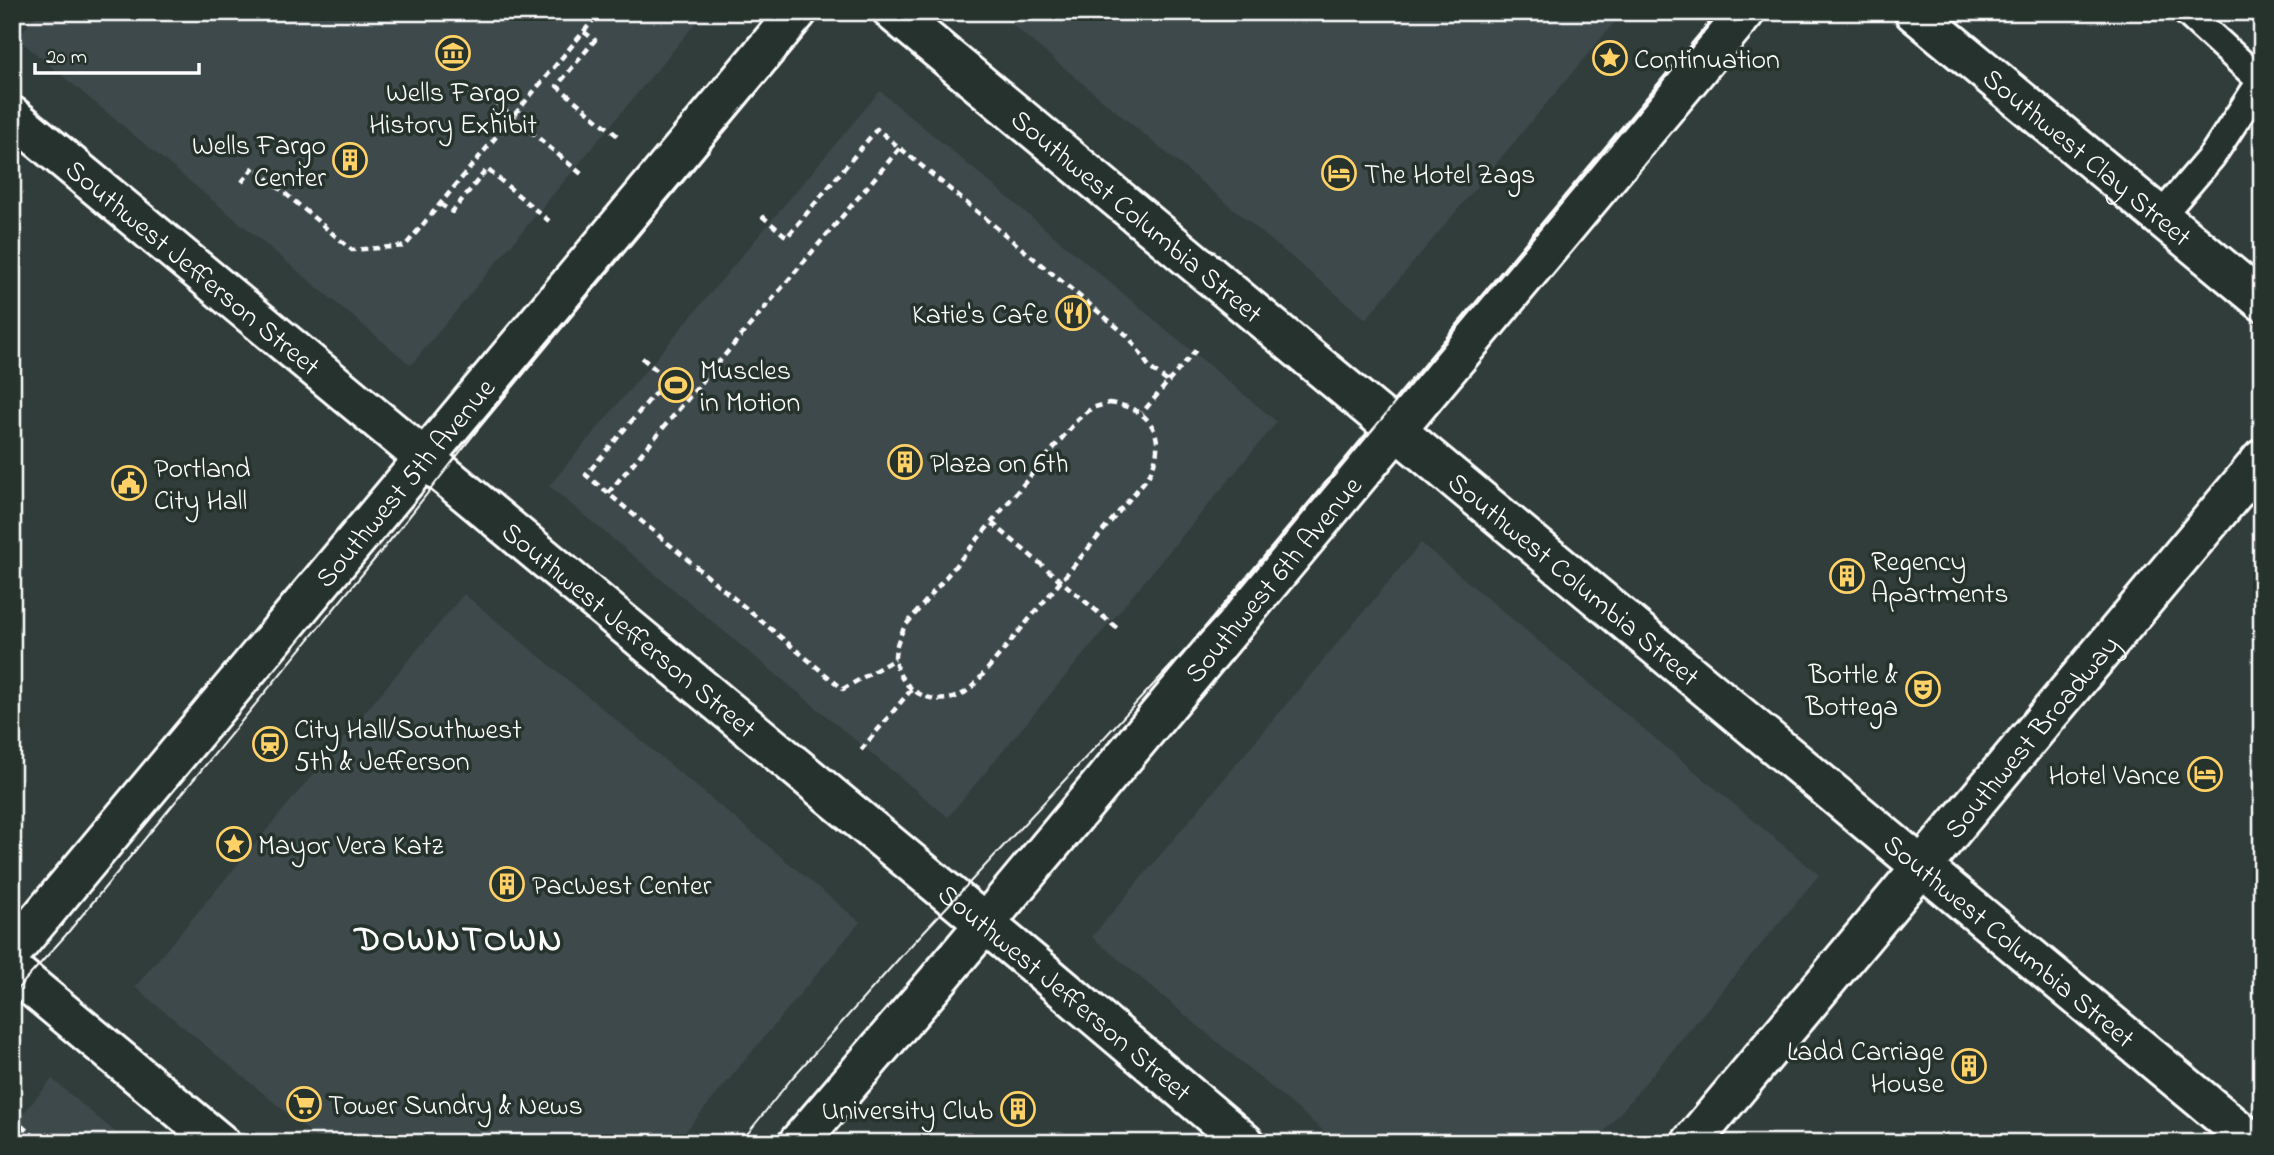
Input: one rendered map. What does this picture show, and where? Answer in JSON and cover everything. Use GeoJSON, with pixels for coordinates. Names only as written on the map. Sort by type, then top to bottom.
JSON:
{"type":"FeatureCollection","features":[{"type":"Feature","properties":{"kind":"main road","name":"Southwest 5th Avenue"},"geometry":{"type":"LineString","coordinates":[[12,952],[797,12]]}},
{"type":"Feature","properties":{"kind":"main road","name":"Southwest Columbia Street"},"geometry":{"type":"LineString","coordinates":[[893,12],[2254,1143]]}},
{"type":"Feature","properties":{"kind":"main road","name":"Southwest 6th Avenue"},"geometry":{"type":"LineString","coordinates":[[798,1143],[1745,12]]}},
{"type":"Feature","properties":{"kind":"main road","name":"Southwest Clay Street"},"geometry":{"type":"LineString","coordinates":[[1914,12],[2262,301]]}},
{"type":"Feature","properties":{"kind":"main road","name":"Southwest Jefferson Street"},"geometry":{"type":"LineString","coordinates":[[12,116],[1245,1143]]}},
{"type":"Feature","properties":{"kind":"main road","name":"Southwest Broadway"},"geometry":{"type":"LineString","coordinates":[[1691,1143],[2262,459]]}},
{"type":"Feature","properties":{"kind":"main road"},"geometry":{"type":"LineString","coordinates":[[12,970],[220,1143]]}},
{"type":"Feature","properties":{"kind":"lane"},"geometry":{"type":"LineString","coordinates":[[2160,217],[2212,156],[2261,81],[2186,12]]}},
{"type":"Feature","properties":{"kind":"path"},"geometry":{"type":"LineString","coordinates":[[242,182],[254,167],[352,250],[405,246],[600,12]]}},
{"type":"Feature","properties":{"kind":"path"},"geometry":{"type":"LineString","coordinates":[[584,32],[595,40],[557,86],[619,138]]}},
{"type":"Feature","properties":{"kind":"path"},"geometry":{"type":"LineString","coordinates":[[492,100],[585,177]]}},
{"type":"Feature","properties":{"kind":"path"},"geometry":{"type":"LineString","coordinates":[[762,216],[786,237],[877,129],[901,146],[1129,337],[1150,368],[1168,382]]}},
{"type":"Feature","properties":{"kind":"path"},"geometry":{"type":"LineString","coordinates":[[608,493],[901,146]]}},
{"type":"Feature","properties":{"kind":"path"},"geometry":{"type":"LineString","coordinates":[[440,204],[452,212],[487,169],[549,221]]}},
{"type":"Feature","properties":{"kind":"path"},"geometry":{"type":"LineString","coordinates":[[1142,413],[1196,350]]}},
{"type":"Feature","properties":{"kind":"path"},"geometry":{"type":"LineString","coordinates":[[642,358],[667,379],[586,475],[843,689],[895,659]]}},
{"type":"Feature","properties":{"kind":"path"},"geometry":{"type":"LineString","coordinates":[[1109,403],[1126,405],[1142,413],[1153,427],[1158,444],[1156,462],[1147,477],[1061,581],[975,684],[961,695],[944,700],[927,698],[911,690],[900,676],[895,659],[897,641],[905,626],[1078,419],[1092,408],[1109,403]]}},
{"type":"Feature","properties":{"kind":"path"},"geometry":{"type":"LineString","coordinates":[[992,523],[1118,629]]}},
{"type":"Feature","properties":{"kind":"path"},"geometry":{"type":"LineString","coordinates":[[861,750],[911,690]]}},
{"type":"Feature","properties":{"kind":"path"},"geometry":{"type":"LineString","coordinates":[[12,1118],[42,1143]]}},
{"type":"Feature","properties":{"kind":"shaded area","name":"Wells Fargo Center"},"geometry":{"type":"Polygon","coordinates":[[[39,12],[705,12],[411,365],[17,38],[39,12]]]}},
{"type":"Feature","properties":{"kind":"shaded area","name":"The Hotel Zags"},"geometry":{"type":"Polygon","coordinates":[[[997,12],[1623,12],[1366,319],[997,12]]]}},
{"type":"Feature","properties":{"kind":"shaded area","name":"Plaza on 6th"},"geometry":{"type":"Polygon","coordinates":[[[880,91],[1277,422],[948,817],[549,486],[880,91]]]}},
{"type":"Feature","properties":{"kind":"shaded area"},"geometry":{"type":"Polygon","coordinates":[[[1421,543],[1819,875],[1595,1143],[1338,1143],[1092,937],[1421,543]]]}},
{"type":"Feature","properties":{"kind":"shaded area","name":"PacWest Center"},"geometry":{"type":"Polygon","coordinates":[[[464,594],[860,922],[676,1143],[323,1143],[135,987],[464,594]]]}},
{"type":"Feature","properties":{"kind":"shaded area"},"geometry":{"type":"Polygon","coordinates":[[[52,1079],[128,1143],[12,1143],[12,1127],[52,1079]]]}},
{"type":"Feature","properties":{"kind":"tram line"},"geometry":{"type":"LineString","coordinates":[[12,995],[65,936],[397,532],[479,428],[824,12]]}},
{"type":"Feature","properties":{"kind":"tram line"},"geometry":{"type":"LineString","coordinates":[[740,1143],[792,1078],[904,953],[1219,614],[1721,12]]}},
{"type":"Feature","properties":{"kind":"place","name":"Wells Fargo History Exhibit"},"geometry":{"type":"Point","coordinates":[453,53]}},
{"type":"Feature","properties":{"kind":"place","name":"Continuation"},"geometry":{"type":"Point","coordinates":[1610,58]}},
{"type":"Feature","properties":{"kind":"place","name":"Wells Fargo Center"},"geometry":{"type":"Point","coordinates":[350,160]}},
{"type":"Feature","properties":{"kind":"place","name":"The Hotel Zags"},"geometry":{"type":"Point","coordinates":[1339,173]}},
{"type":"Feature","properties":{"kind":"place","name":"Katie's Cafe"},"geometry":{"type":"Point","coordinates":[1073,313]}},
{"type":"Feature","properties":{"kind":"place","name":"Muscles in Motion"},"geometry":{"type":"Point","coordinates":[676,385]}},
{"type":"Feature","properties":{"kind":"place","name":"Plaza on 6th"},"geometry":{"type":"Point","coordinates":[905,462]}},
{"type":"Feature","properties":{"kind":"place","name":"Portland City Hall"},"geometry":{"type":"Point","coordinates":[129,483]}},
{"type":"Feature","properties":{"kind":"place","name":"Regency Apartments"},"geometry":{"type":"Point","coordinates":[1847,576]}},
{"type":"Feature","properties":{"kind":"place","name":"Bottle & Bottega"},"geometry":{"type":"Point","coordinates":[1923,689]}},
{"type":"Feature","properties":{"kind":"place","name":"City Hall/Southwest 5th & Jefferson"},"geometry":{"type":"Point","coordinates":[270,744]}},
{"type":"Feature","properties":{"kind":"place","name":"Hotel Vance"},"geometry":{"type":"Point","coordinates":[2205,774]}},
{"type":"Feature","properties":{"kind":"place","name":"Mayor Vera Katz"},"geometry":{"type":"Point","coordinates":[234,844]}},
{"type":"Feature","properties":{"kind":"place","name":"PacWest Center"},"geometry":{"type":"Point","coordinates":[507,884]}},
{"type":"Feature","properties":{"kind":"place","name":"Ladd Carriage House"},"geometry":{"type":"Point","coordinates":[1969,1066]}},
{"type":"Feature","properties":{"kind":"place","name":"Tower Sundry & News"},"geometry":{"type":"Point","coordinates":[304,1104]}},
{"type":"Feature","properties":{"kind":"place","name":"University Club"},"geometry":{"type":"Point","coordinates":[1018,1109]}},
{"type":"Feature","properties":{"kind":"district","name":"DOWNTOWN"},"geometry":{"type":"Point","coordinates":[459,938]}}]}
